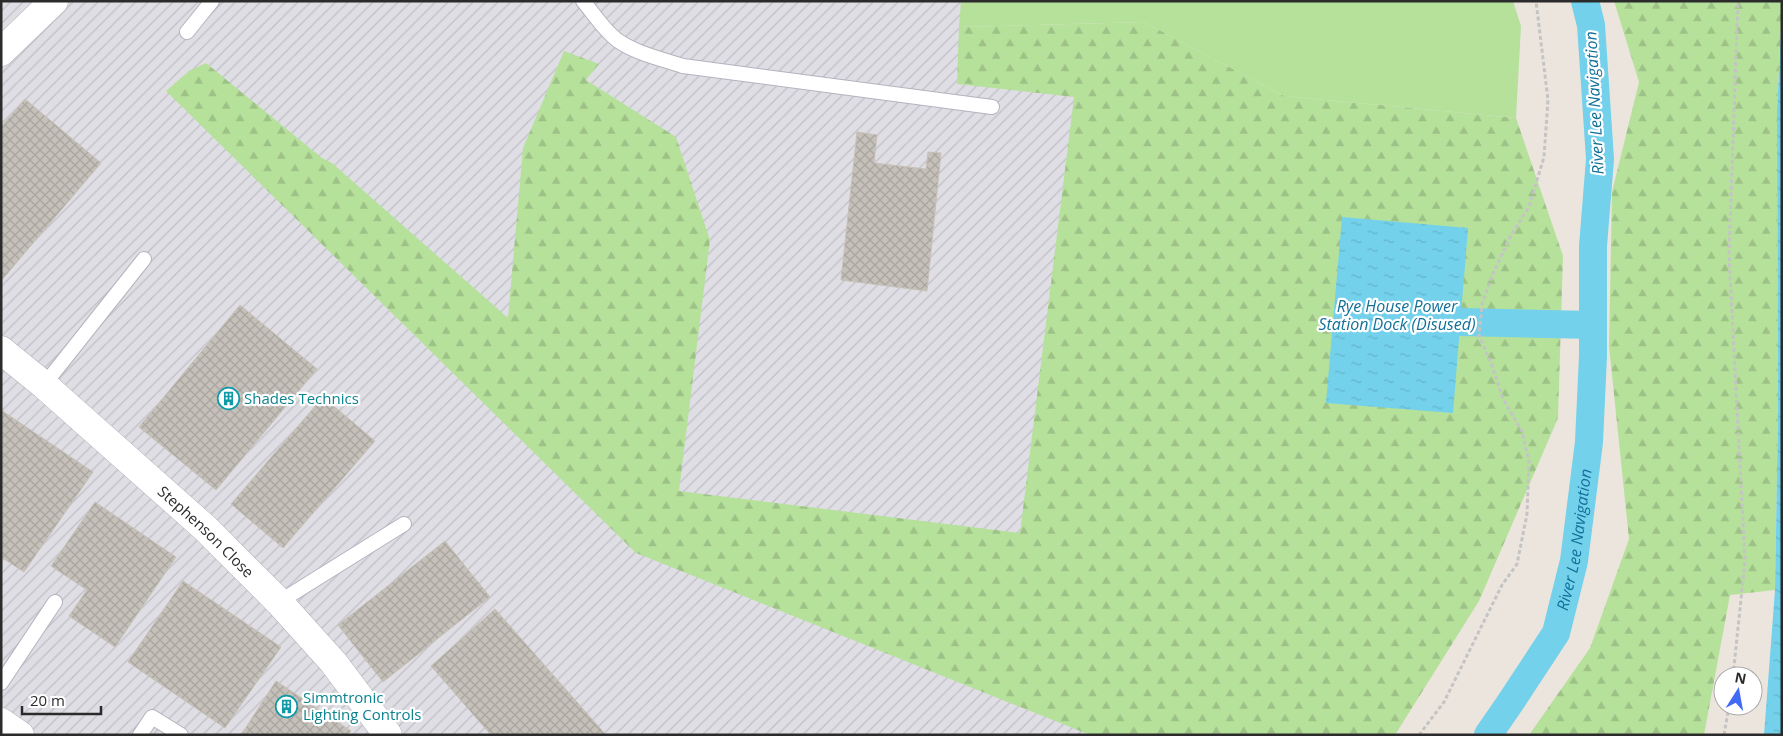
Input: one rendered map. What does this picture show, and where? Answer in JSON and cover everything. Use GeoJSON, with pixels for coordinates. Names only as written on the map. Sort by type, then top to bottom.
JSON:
{"type":"FeatureCollection","features":[{"type":"Feature","properties":{"kind":"street"},"geometry":{"type":"LineString","coordinates":[[3,46],[54,1]]}},
{"type":"Feature","properties":{"kind":"street","name":"Stephenson Close"},"geometry":{"type":"LineString","coordinates":[[1,350],[44,385],[205,528],[279,602],[333,662],[388,735]]}},
{"type":"Feature","properties":{"kind":"street"},"geometry":{"type":"LineString","coordinates":[[1,722],[20,735]]}},
{"type":"Feature","properties":{"kind":"lane"},"geometry":{"type":"LineString","coordinates":[[186,32],[212,1]]}},
{"type":"Feature","properties":{"kind":"lane"},"geometry":{"type":"LineString","coordinates":[[583,1],[605,29],[618,40],[638,50],[683,66],[992,107]]}},
{"type":"Feature","properties":{"kind":"lane"},"geometry":{"type":"LineString","coordinates":[[44,385],[144,259]]}},
{"type":"Feature","properties":{"kind":"lane"},"geometry":{"type":"LineString","coordinates":[[279,602],[404,524]]}},
{"type":"Feature","properties":{"kind":"lane"},"geometry":{"type":"LineString","coordinates":[[1,683],[55,602]]}},
{"type":"Feature","properties":{"kind":"lane"},"geometry":{"type":"LineString","coordinates":[[140,735],[152,717],[181,735]]}},
{"type":"Feature","properties":{"kind":"path"},"geometry":{"type":"LineString","coordinates":[[1419,735],[1444,702],[1502,585],[1518,564],[1527,514],[1529,462],[1522,431],[1503,399],[1492,363],[1479,335],[1482,304],[1492,276],[1511,235],[1529,207],[1544,157],[1548,100],[1536,1]]}},
{"type":"Feature","properties":{"kind":"path"},"geometry":{"type":"LineString","coordinates":[[1734,666],[1745,561],[1729,255],[1738,1]]}},
{"type":"Feature","properties":{"kind":"path"},"geometry":{"type":"LineString","coordinates":[[1724,735],[1727,716]]}},
{"type":"Feature","properties":{"kind":"shaded area"},"geometry":{"type":"Polygon","coordinates":[[[1,1],[961,1],[958,70],[1138,81],[1083,735],[1,735],[1,1]]]}},
{"type":"Feature","properties":{"kind":"green space"},"geometry":{"type":"Polygon","coordinates":[[[961,1],[1513,1],[1521,26],[1516,118],[1284,96],[1144,22],[959,27],[961,1]]]}},
{"type":"Feature","properties":{"kind":"green space"},"geometry":{"type":"Polygon","coordinates":[[[1614,1],[1782,1],[1777,111],[1778,414],[1775,590],[1730,595],[1717,666],[1713,666],[1713,687],[1704,735],[1529,735],[1590,648],[1629,539],[1609,346],[1612,192],[1639,82],[1614,1]]]}},
{"type":"Feature","properties":{"kind":"green space"},"geometry":{"type":"Polygon","coordinates":[[[1144,22],[1284,96],[1516,118],[1563,256],[1558,418],[1479,601],[1395,735],[1090,735],[636,553],[166,91],[189,71],[206,63],[322,158],[332,163],[508,318],[523,148],[564,51],[599,64],[586,80],[676,137],[710,240],[679,491],[1020,533],[1074,97],[957,84],[959,27],[1144,22]]]}},
{"type":"Feature","properties":{"kind":"water"},"geometry":{"type":"Polygon","coordinates":[[[1782,11],[1782,735],[1764,735],[1775,590],[1778,414],[1777,111],[1782,11]]]}},
{"type":"Feature","properties":{"kind":"water","name":"Rye House Power Station Dock (Disused)"},"geometry":{"type":"Polygon","coordinates":[[[1342,217],[1468,228],[1453,413],[1326,403],[1342,217]]]}},
{"type":"Feature","properties":{"kind":"building"},"geometry":{"type":"Polygon","coordinates":[[[25,99],[101,163],[1,281],[1,127],[25,99]]]}},
{"type":"Feature","properties":{"kind":"building"},"geometry":{"type":"Polygon","coordinates":[[[857,132],[877,135],[874,163],[926,169],[928,152],[941,153],[927,291],[841,280],[857,132]]]}},
{"type":"Feature","properties":{"kind":"building","name":"Shades Technics"},"geometry":{"type":"Polygon","coordinates":[[[240,305],[317,369],[216,490],[139,427],[240,305]]]}},
{"type":"Feature","properties":{"kind":"building"},"geometry":{"type":"Polygon","coordinates":[[[323,397],[375,441],[283,548],[231,504],[323,397]]]}},
{"type":"Feature","properties":{"kind":"building"},"geometry":{"type":"Polygon","coordinates":[[[1,410],[93,472],[24,572],[1,557],[1,410]]]}},
{"type":"Feature","properties":{"kind":"building"},"geometry":{"type":"Polygon","coordinates":[[[95,502],[176,557],[115,647],[69,616],[87,590],[51,566],[95,502]]]}},
{"type":"Feature","properties":{"kind":"building"},"geometry":{"type":"Polygon","coordinates":[[[445,541],[490,597],[383,682],[338,625],[445,541]]]}},
{"type":"Feature","properties":{"kind":"building"},"geometry":{"type":"Polygon","coordinates":[[[183,581],[281,647],[225,728],[128,662],[183,581]]]}},
{"type":"Feature","properties":{"kind":"building"},"geometry":{"type":"Polygon","coordinates":[[[495,609],[606,735],[491,735],[431,666],[495,609]]]}},
{"type":"Feature","properties":{"kind":"building","name":"Simmtronic Lighting Controls"},"geometry":{"type":"Polygon","coordinates":[[[276,681],[351,731],[348,735],[241,735],[276,681]]]}},
{"type":"Feature","properties":{"kind":"waterway","name":"River Lee Navigation"},"geometry":{"type":"LineString","coordinates":[[1488,735],[1556,633],[1574,561],[1589,442],[1593,356],[1593,246],[1600,159],[1591,25],[1585,1]]}},
{"type":"Feature","properties":{"kind":"waterway","name":"River Lee Navigation"},"geometry":{"type":"LineString","coordinates":[[1461,322],[1593,325]]}},
{"type":"Feature","properties":{"kind":"place","name":"Shades Technics"},"geometry":{"type":"Point","coordinates":[228,398]}},
{"type":"Feature","properties":{"kind":"place","name":"Simmtronic Lighting Controls"},"geometry":{"type":"Point","coordinates":[287,706]}}]}
